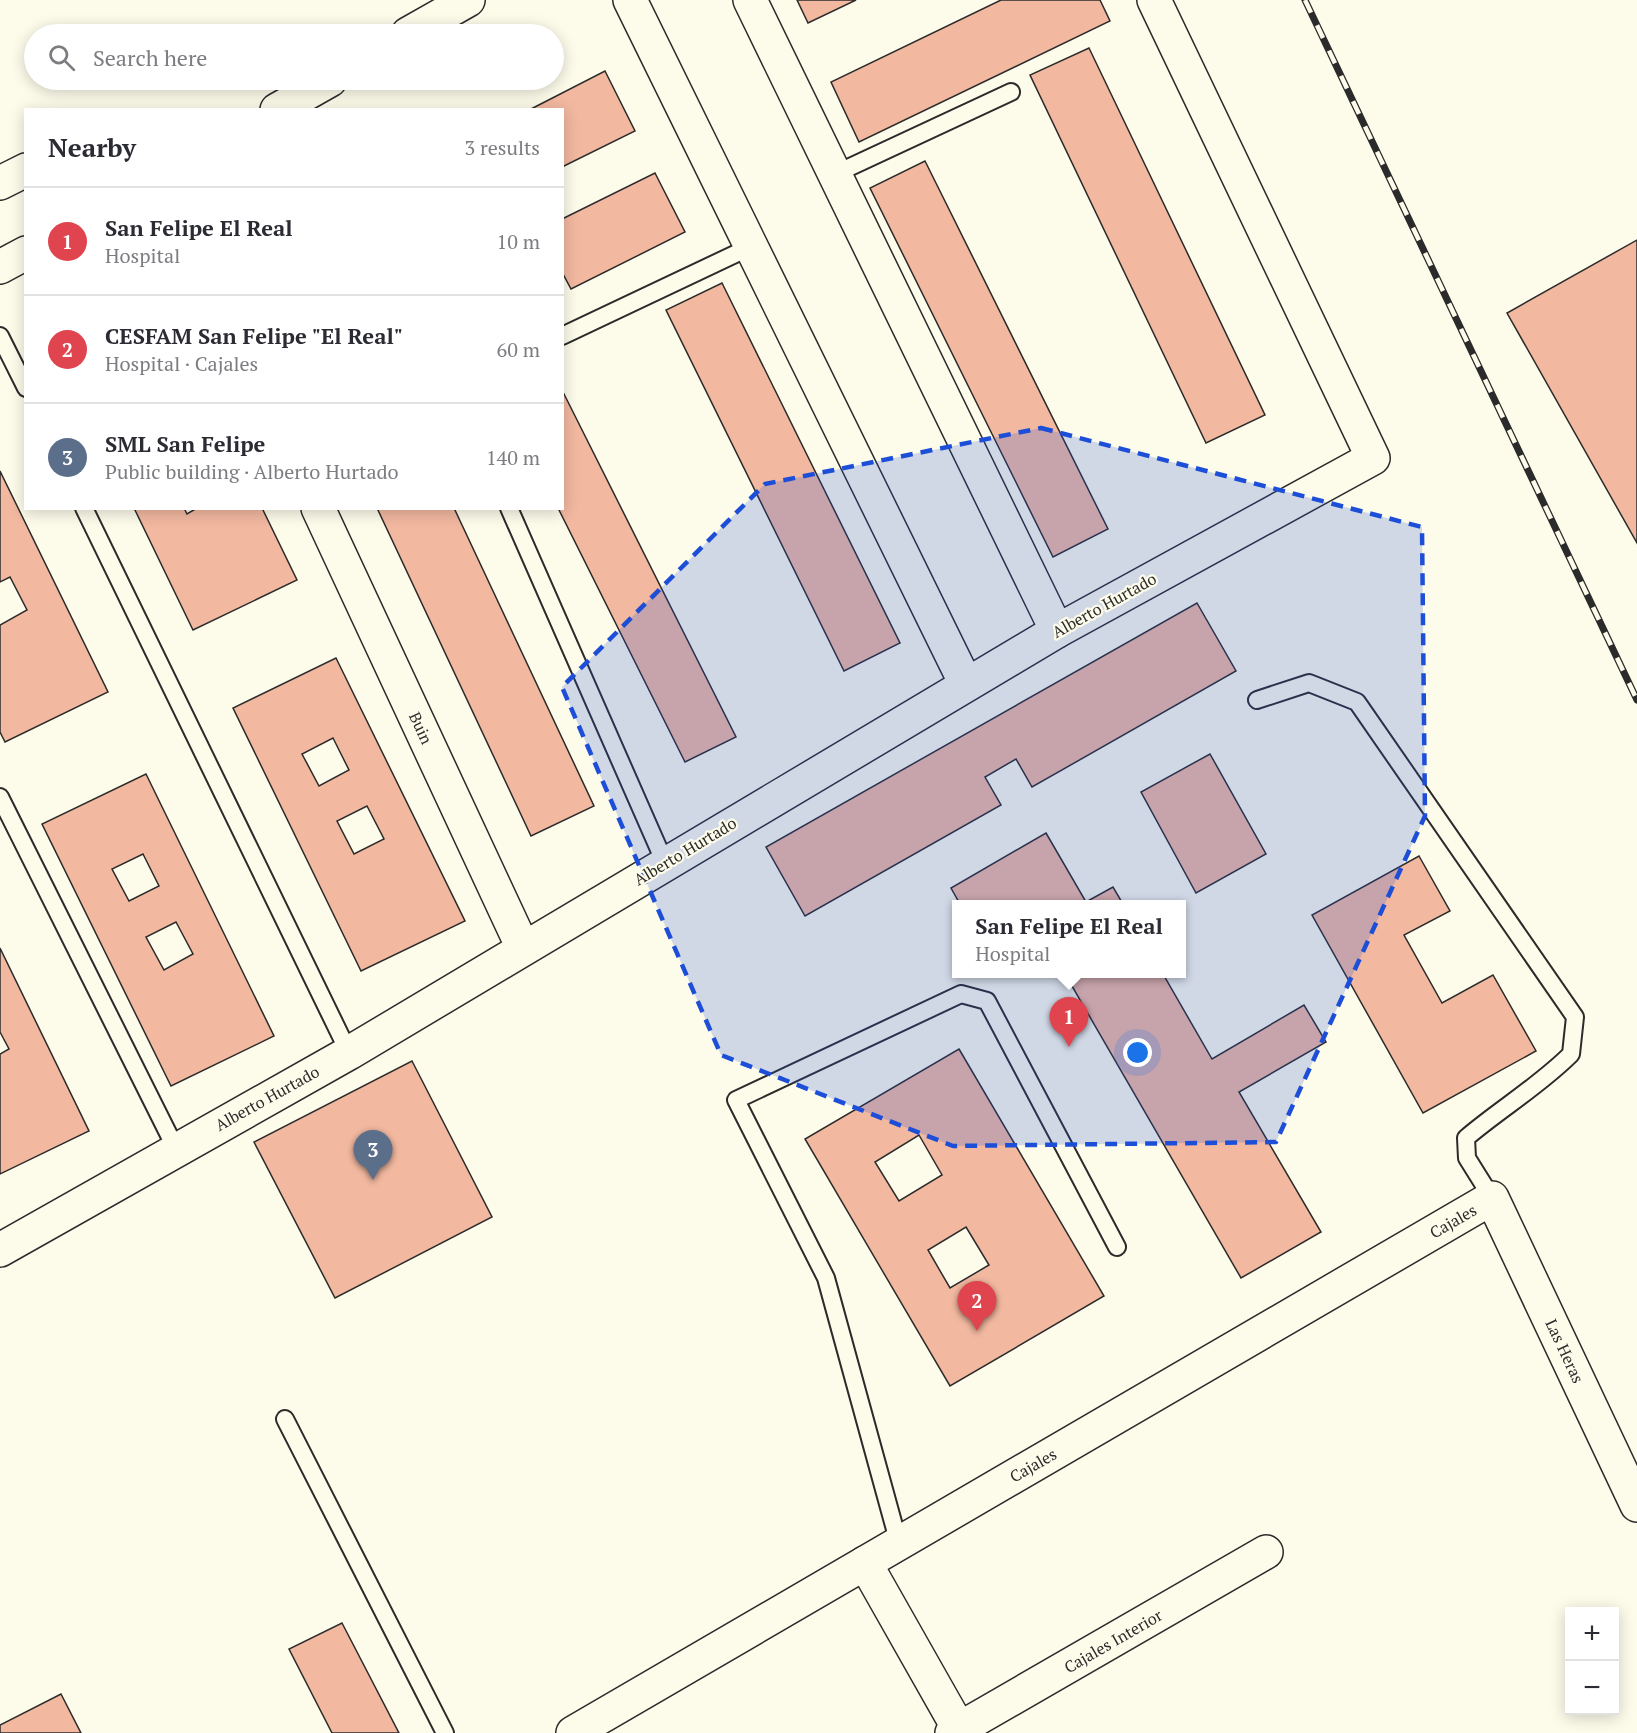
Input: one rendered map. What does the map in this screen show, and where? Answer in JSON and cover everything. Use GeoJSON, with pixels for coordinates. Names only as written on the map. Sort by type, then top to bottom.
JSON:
{"type":"FeatureCollection","features":[{"type":"Feature","properties":{"kind":"street"},"geometry":{"type":"LineString","coordinates":[[426,24],[468,0]]}},
{"type":"Feature","properties":{"kind":"street"},"geometry":{"type":"LineString","coordinates":[[630,0],[966,684]]}},
{"type":"Feature","properties":{"kind":"street"},"geometry":{"type":"LineString","coordinates":[[750,0],[1057,631]]}},
{"type":"Feature","properties":{"kind":"street","name":"Alberto Hurtado"},"geometry":{"type":"LineString","coordinates":[[0,1250],[349,1053],[1057,631],[1374,458],[1154,0]]}},
{"type":"Feature","properties":{"kind":"street"},"geometry":{"type":"LineString","coordinates":[[281,108],[312,90]]}},
{"type":"Feature","properties":{"kind":"street"},"geometry":{"type":"LineString","coordinates":[[0,183],[24,171]]}},
{"type":"Feature","properties":{"kind":"street"},"geometry":{"type":"LineString","coordinates":[[0,267],[24,254]]}},
{"type":"Feature","properties":{"kind":"street","name":"Buin"},"geometry":{"type":"LineString","coordinates":[[319,510],[523,948]]}},
{"type":"Feature","properties":{"kind":"street","name":"Las Heras"},"geometry":{"type":"LineString","coordinates":[[1492,1198],[1637,1505]]}},
{"type":"Feature","properties":{"kind":"street","name":"Cajales"},"geometry":{"type":"LineString","coordinates":[[573,1733],[1492,1198]]}},
{"type":"Feature","properties":{"kind":"street","name":"Cajales Interior"},"geometry":{"type":"LineString","coordinates":[[865,1563],[956,1731],[1266,1552]]}},
{"type":"Feature","properties":{"kind":"lane"},"geometry":{"type":"LineString","coordinates":[[835,174],[1011,92]]}},
{"type":"Feature","properties":{"kind":"lane"},"geometry":{"type":"LineString","coordinates":[[564,335],[750,247]]}},
{"type":"Feature","properties":{"kind":"lane"},"geometry":{"type":"LineString","coordinates":[[0,336],[24,384]]}},
{"type":"Feature","properties":{"kind":"lane"},"geometry":{"type":"LineString","coordinates":[[85,510],[349,1053]]}},
{"type":"Feature","properties":{"kind":"lane"},"geometry":{"type":"LineString","coordinates":[[510,510],[665,863]]}},
{"type":"Feature","properties":{"kind":"lane"},"geometry":{"type":"LineString","coordinates":[[1257,700],[1309,683],[1357,702],[1575,1017],[1571,1054],[1542,1083],[1497,1111],[1466,1138],[1467,1158],[1492,1198]]}},
{"type":"Feature","properties":{"kind":"lane"},"geometry":{"type":"LineString","coordinates":[[0,797],[176,1149]]}},
{"type":"Feature","properties":{"kind":"lane"},"geometry":{"type":"LineString","coordinates":[[899,1544],[826,1278],[736,1100],[961,993],[987,1001],[1117,1247]]}},
{"type":"Feature","properties":{"kind":"lane"},"geometry":{"type":"LineString","coordinates":[[285,1419],[445,1733]]}},
{"type":"Feature","properties":{"kind":"highlighted area"},"geometry":{"type":"Polygon","coordinates":[[[1041,428],[1422,527],[1425,816],[1276,1142],[953,1146],[721,1055],[562,687],[765,484],[1041,428]]]}},
{"type":"Feature","properties":{"kind":"building"},"geometry":{"type":"Polygon","coordinates":[[[797,0],[856,0],[808,23],[797,0]]]}},
{"type":"Feature","properties":{"kind":"building"},"geometry":{"type":"Polygon","coordinates":[[[1001,0],[1100,0],[1110,21],[859,142],[831,82],[1001,0]]]}},
{"type":"Feature","properties":{"kind":"building"},"geometry":{"type":"Polygon","coordinates":[[[1089,48],[1265,415],[1206,443],[1030,75],[1089,48]]]}},
{"type":"Feature","properties":{"kind":"building"},"geometry":{"type":"Polygon","coordinates":[[[605,71],[635,131],[564,166],[564,108],[533,108],[605,71]]]}},
{"type":"Feature","properties":{"kind":"building"},"geometry":{"type":"Polygon","coordinates":[[[925,161],[1108,529],[1053,557],[870,188],[925,161]]]}},
{"type":"Feature","properties":{"kind":"building"},"geometry":{"type":"Polygon","coordinates":[[[655,173],[685,232],[571,289],[564,276],[564,218],[655,173]]]}},
{"type":"Feature","properties":{"kind":"building"},"geometry":{"type":"Polygon","coordinates":[[[1637,240],[1637,543],[1507,313],[1637,240]]]}},
{"type":"Feature","properties":{"kind":"building"},"geometry":{"type":"Polygon","coordinates":[[[722,283],[900,643],[844,671],[666,310],[722,283]]]}},
{"type":"Feature","properties":{"kind":"building"},"geometry":{"type":"Polygon","coordinates":[[[564,394],[736,737],[685,762],[559,510],[564,510],[564,394]]]}},
{"type":"Feature","properties":{"kind":"building"},"geometry":{"type":"Polygon","coordinates":[[[0,471],[108,692],[5,742],[0,732],[0,625],[27,610],[10,577],[0,582],[0,471]]]}},
{"type":"Feature","properties":{"kind":"building"},"geometry":{"type":"Polygon","coordinates":[[[135,510],[185,510],[187,514],[194,510],[263,510],[297,580],[193,630],[135,510]]]}},
{"type":"Feature","properties":{"kind":"building"},"geometry":{"type":"Polygon","coordinates":[[[378,510],[455,510],[594,806],[531,836],[378,510]]]}},
{"type":"Feature","properties":{"kind":"building"},"geometry":{"type":"Polygon","coordinates":[[[1197,603],[1236,671],[1032,787],[1016,759],[985,777],[1001,805],[805,916],[766,847],[1197,603]]]}},
{"type":"Feature","properties":{"kind":"building"},"geometry":{"type":"Polygon","coordinates":[[[336,658],[465,921],[361,971],[233,708],[336,658]],[[333,738],[302,754],[319,786],[349,770],[333,738]],[[367,806],[337,821],[354,854],[384,839],[367,806]]]}},
{"type":"Feature","properties":{"kind":"building"},"geometry":{"type":"Polygon","coordinates":[[[1210,754],[1266,854],[1196,893],[1141,792],[1210,754]]]}},
{"type":"Feature","properties":{"kind":"building"},"geometry":{"type":"Polygon","coordinates":[[[146,774],[274,1036],[171,1086],[42,824],[146,774]],[[143,854],[112,869],[129,901],[159,886],[143,854]],[[176,922],[146,937],[164,970],[193,954],[176,922]]]}},
{"type":"Feature","properties":{"kind":"building"},"geometry":{"type":"Polygon","coordinates":[[[1046,833],[1085,900],[958,900],[951,888],[1046,833]]]}},
{"type":"Feature","properties":{"kind":"building"},"geometry":{"type":"Polygon","coordinates":[[[1419,856],[1450,911],[1404,935],[1442,1003],[1493,975],[1536,1051],[1423,1113],[1312,915],[1419,856]]]}},
{"type":"Feature","properties":{"kind":"building"},"geometry":{"type":"Polygon","coordinates":[[[1113,887],[1121,900],[1090,900],[1113,887]]]}},
{"type":"Feature","properties":{"kind":"building"},"geometry":{"type":"Polygon","coordinates":[[[0,948],[89,1131],[0,1174],[0,1054],[9,1049],[0,1032],[0,948]]]}},
{"type":"Feature","properties":{"kind":"building"},"geometry":{"type":"Polygon","coordinates":[[[1067,978],[1165,978],[1212,1059],[1304,1005],[1326,1042],[1239,1092],[1321,1232],[1241,1278],[1067,978]]]}},
{"type":"Feature","properties":{"kind":"building"},"geometry":{"type":"Polygon","coordinates":[[[959,1049],[1104,1296],[950,1386],[805,1139],[959,1049]],[[919,1135],[875,1162],[899,1201],[942,1175],[919,1135]],[[966,1227],[928,1250],[950,1288],[989,1265],[966,1227]]]}},
{"type":"Feature","properties":{"kind":"building"},"geometry":{"type":"Polygon","coordinates":[[[412,1061],[492,1217],[335,1298],[254,1142],[412,1061]]]}},
{"type":"Feature","properties":{"kind":"building"},"geometry":{"type":"Polygon","coordinates":[[[342,1623],[399,1733],[332,1733],[289,1649],[342,1623]]]}},
{"type":"Feature","properties":{"kind":"building"},"geometry":{"type":"Polygon","coordinates":[[[61,1694],[81,1733],[0,1733],[0,1725],[61,1694]]]}},
{"type":"Feature","properties":{"kind":"railway"},"geometry":{"type":"LineString","coordinates":[[1305,0],[1637,700]]}},
{"type":"Feature","properties":{"kind":"place","name":"San Felipe El Real"},"geometry":{"type":"Point","coordinates":[1069,1047]}},
{"type":"Feature","properties":{"kind":"place","name":"SML San Felipe"},"geometry":{"type":"Point","coordinates":[373,1180]}},
{"type":"Feature","properties":{"kind":"place","name":"CESFAM San Felipe \"El Real\""},"geometry":{"type":"Point","coordinates":[977,1331]}}]}
